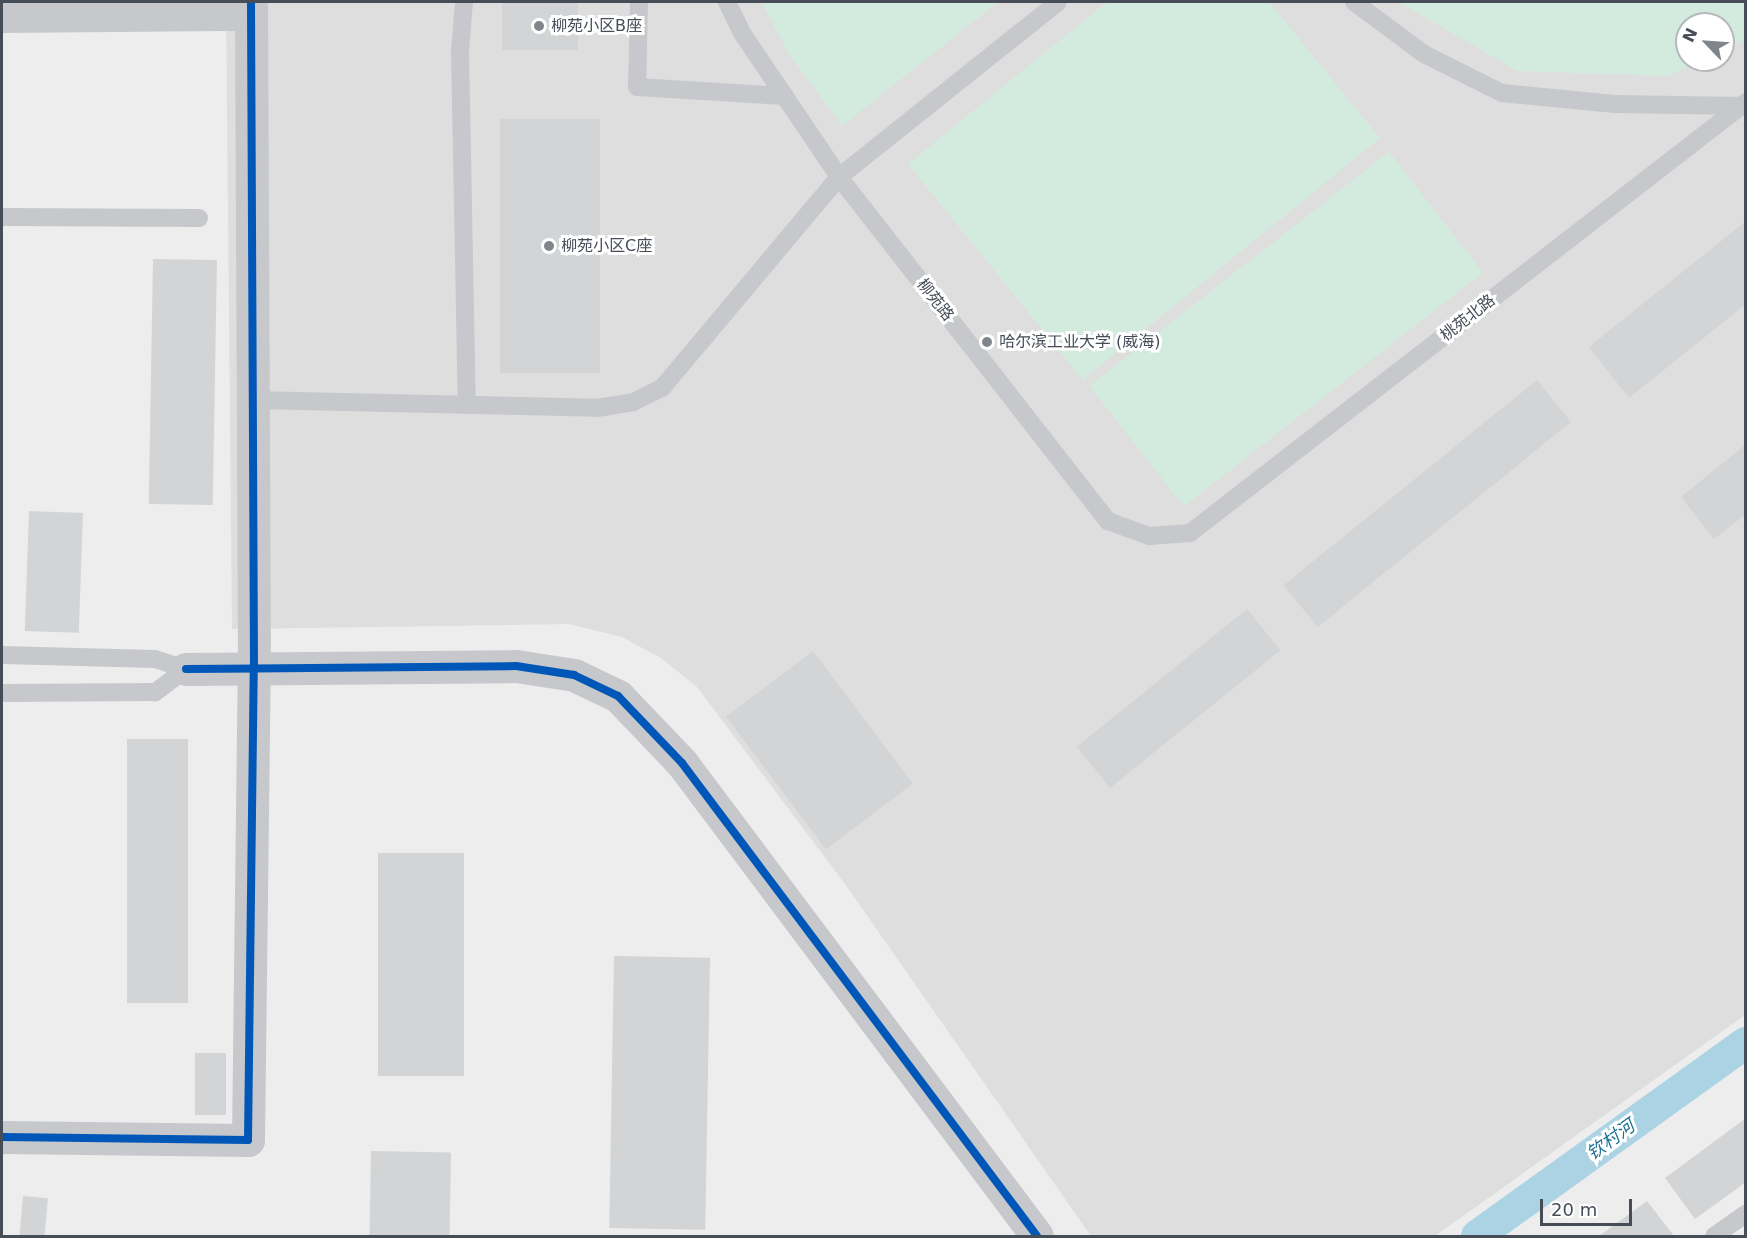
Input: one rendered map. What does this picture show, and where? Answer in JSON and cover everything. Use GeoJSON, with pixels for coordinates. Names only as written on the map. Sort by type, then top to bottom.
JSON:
{"type":"FeatureCollection","features":[{"type":"Feature","properties":{"kind":"street"},"geometry":{"type":"LineString","coordinates":[[2,16],[251,8],[254,666],[248,1140],[2,1137]]}},
{"type":"Feature","properties":{"kind":"street"},"geometry":{"type":"LineString","coordinates":[[186,669],[254,666],[516,666],[574,675],[618,696],[682,763],[1037,1236]]}},
{"type":"Feature","properties":{"kind":"lane"},"geometry":{"type":"LineString","coordinates":[[464,2],[460,51],[467,405]]}},
{"type":"Feature","properties":{"kind":"lane"},"geometry":{"type":"LineString","coordinates":[[639,2],[637,87],[785,96]]}},
{"type":"Feature","properties":{"kind":"lane","name":"柳苑路"},"geometry":{"type":"LineString","coordinates":[[727,2],[742,33],[839,177],[1108,521],[1149,536],[1190,533]]}},
{"type":"Feature","properties":{"kind":"lane"},"geometry":{"type":"LineString","coordinates":[[253,400],[597,408],[633,402],[662,388],[839,177],[1058,2]]}},
{"type":"Feature","properties":{"kind":"lane"},"geometry":{"type":"LineString","coordinates":[[1354,2],[1424,54],[1502,93],[1614,104],[1745,105]]}},
{"type":"Feature","properties":{"kind":"lane","name":"桃苑北路"},"geometry":{"type":"LineString","coordinates":[[1190,533],[1745,105]]}},
{"type":"Feature","properties":{"kind":"lane"},"geometry":{"type":"LineString","coordinates":[[2,218],[199,218]]}},
{"type":"Feature","properties":{"kind":"lane"},"geometry":{"type":"LineString","coordinates":[[2,655],[154,659],[186,669]]}},
{"type":"Feature","properties":{"kind":"lane"},"geometry":{"type":"LineString","coordinates":[[2,693],[155,692],[186,669]]}},
{"type":"Feature","properties":{"kind":"lane"},"geometry":{"type":"LineString","coordinates":[[1714,1236],[1746,1215]]}},
{"type":"Feature","properties":{"kind":"shaded area","name":"哈尔滨工业大学 (威海)"},"geometry":{"type":"Polygon","coordinates":[[[226,2],[1745,2],[1745,1015],[1435,1236],[1091,1236],[845,884],[697,687],[661,658],[622,637],[569,624],[232,629],[226,2]]]}},
{"type":"Feature","properties":{"kind":"green space"},"geometry":{"type":"Polygon","coordinates":[[[761,2],[998,2],[842,126],[789,54],[761,2]]]}},
{"type":"Feature","properties":{"kind":"green space"},"geometry":{"type":"Polygon","coordinates":[[[1107,2],[1269,2],[1380,138],[1083,380],[908,164],[1107,2]]]}},
{"type":"Feature","properties":{"kind":"green space"},"geometry":{"type":"Polygon","coordinates":[[[1399,2],[1745,2],[1745,40],[1735,45],[1735,12],[1675,12],[1677,72],[1668,76],[1517,71],[1399,2]]]}},
{"type":"Feature","properties":{"kind":"green space"},"geometry":{"type":"Polygon","coordinates":[[[1389,152],[1483,273],[1184,507],[1090,386],[1389,152]]]}},
{"type":"Feature","properties":{"kind":"building","name":"柳苑小区B座"},"geometry":{"type":"Polygon","coordinates":[[[502,2],[578,2],[578,50],[502,50],[502,2]]]}},
{"type":"Feature","properties":{"kind":"building","name":"柳苑小区C座"},"geometry":{"type":"Polygon","coordinates":[[[500,119],[600,119],[600,373],[500,373],[500,119]]]}},
{"type":"Feature","properties":{"kind":"building"},"geometry":{"type":"Polygon","coordinates":[[[1746,221],[1746,304],[1629,398],[1589,347],[1746,221]]]}},
{"type":"Feature","properties":{"kind":"building"},"geometry":{"type":"Polygon","coordinates":[[[153,259],[217,260],[213,505],[149,504],[153,259]]]}},
{"type":"Feature","properties":{"kind":"building"},"geometry":{"type":"Polygon","coordinates":[[[1537,380],[1571,422],[1318,627],[1284,585],[1537,380]]]}},
{"type":"Feature","properties":{"kind":"building"},"geometry":{"type":"Polygon","coordinates":[[[1746,444],[1746,514],[1714,539],[1681,497],[1746,444]]]}},
{"type":"Feature","properties":{"kind":"building"},"geometry":{"type":"Polygon","coordinates":[[[29,511],[83,513],[79,633],[25,631],[29,511]]]}},
{"type":"Feature","properties":{"kind":"building"},"geometry":{"type":"Polygon","coordinates":[[[1247,609],[1280,650],[1110,788],[1077,747],[1247,609]]]}},
{"type":"Feature","properties":{"kind":"building"},"geometry":{"type":"Polygon","coordinates":[[[813,651],[913,784],[826,849],[726,717],[813,651]]]}},
{"type":"Feature","properties":{"kind":"building"},"geometry":{"type":"Polygon","coordinates":[[[127,739],[188,739],[188,1003],[127,1003],[127,739]]]}},
{"type":"Feature","properties":{"kind":"building"},"geometry":{"type":"Polygon","coordinates":[[[378,853],[464,853],[464,1076],[378,1076],[378,853]]]}},
{"type":"Feature","properties":{"kind":"building"},"geometry":{"type":"Polygon","coordinates":[[[614,956],[710,958],[705,1230],[609,1228],[614,956]]]}},
{"type":"Feature","properties":{"kind":"building"},"geometry":{"type":"Polygon","coordinates":[[[195,1053],[226,1053],[226,1115],[195,1115],[195,1053]]]}},
{"type":"Feature","properties":{"kind":"building"},"geometry":{"type":"Polygon","coordinates":[[[1746,1118],[1746,1182],[1695,1219],[1665,1178],[1746,1118]]]}},
{"type":"Feature","properties":{"kind":"building"},"geometry":{"type":"Polygon","coordinates":[[[371,1151],[451,1152],[450,1236],[370,1236],[371,1151]]]}},
{"type":"Feature","properties":{"kind":"building"},"geometry":{"type":"Polygon","coordinates":[[[23,1196],[48,1198],[45,1236],[20,1236],[23,1196]]]}},
{"type":"Feature","properties":{"kind":"building"},"geometry":{"type":"Polygon","coordinates":[[[1647,1201],[1674,1236],[1599,1236],[1647,1201]]]}},
{"type":"Feature","properties":{"kind":"waterway","name":"钦村河"},"geometry":{"type":"LineString","coordinates":[[1477,1236],[1746,1043]]}},
{"type":"Feature","properties":{"kind":"cycle path"},"geometry":{"type":"LineString","coordinates":[[2,1137],[248,1140],[254,666],[251,2]]}},
{"type":"Feature","properties":{"kind":"cycle path"},"geometry":{"type":"LineString","coordinates":[[186,669],[516,666],[574,675],[618,696],[682,763],[1037,1236]]}},
{"type":"Feature","properties":{"kind":"place","name":"柳苑小区B座"},"geometry":{"type":"Point","coordinates":[539,26]}},
{"type":"Feature","properties":{"kind":"place","name":"柳苑小区C座"},"geometry":{"type":"Point","coordinates":[549,246]}},
{"type":"Feature","properties":{"kind":"place","name":"哈尔滨工业大学 (威海)"},"geometry":{"type":"Point","coordinates":[987,342]}}]}
